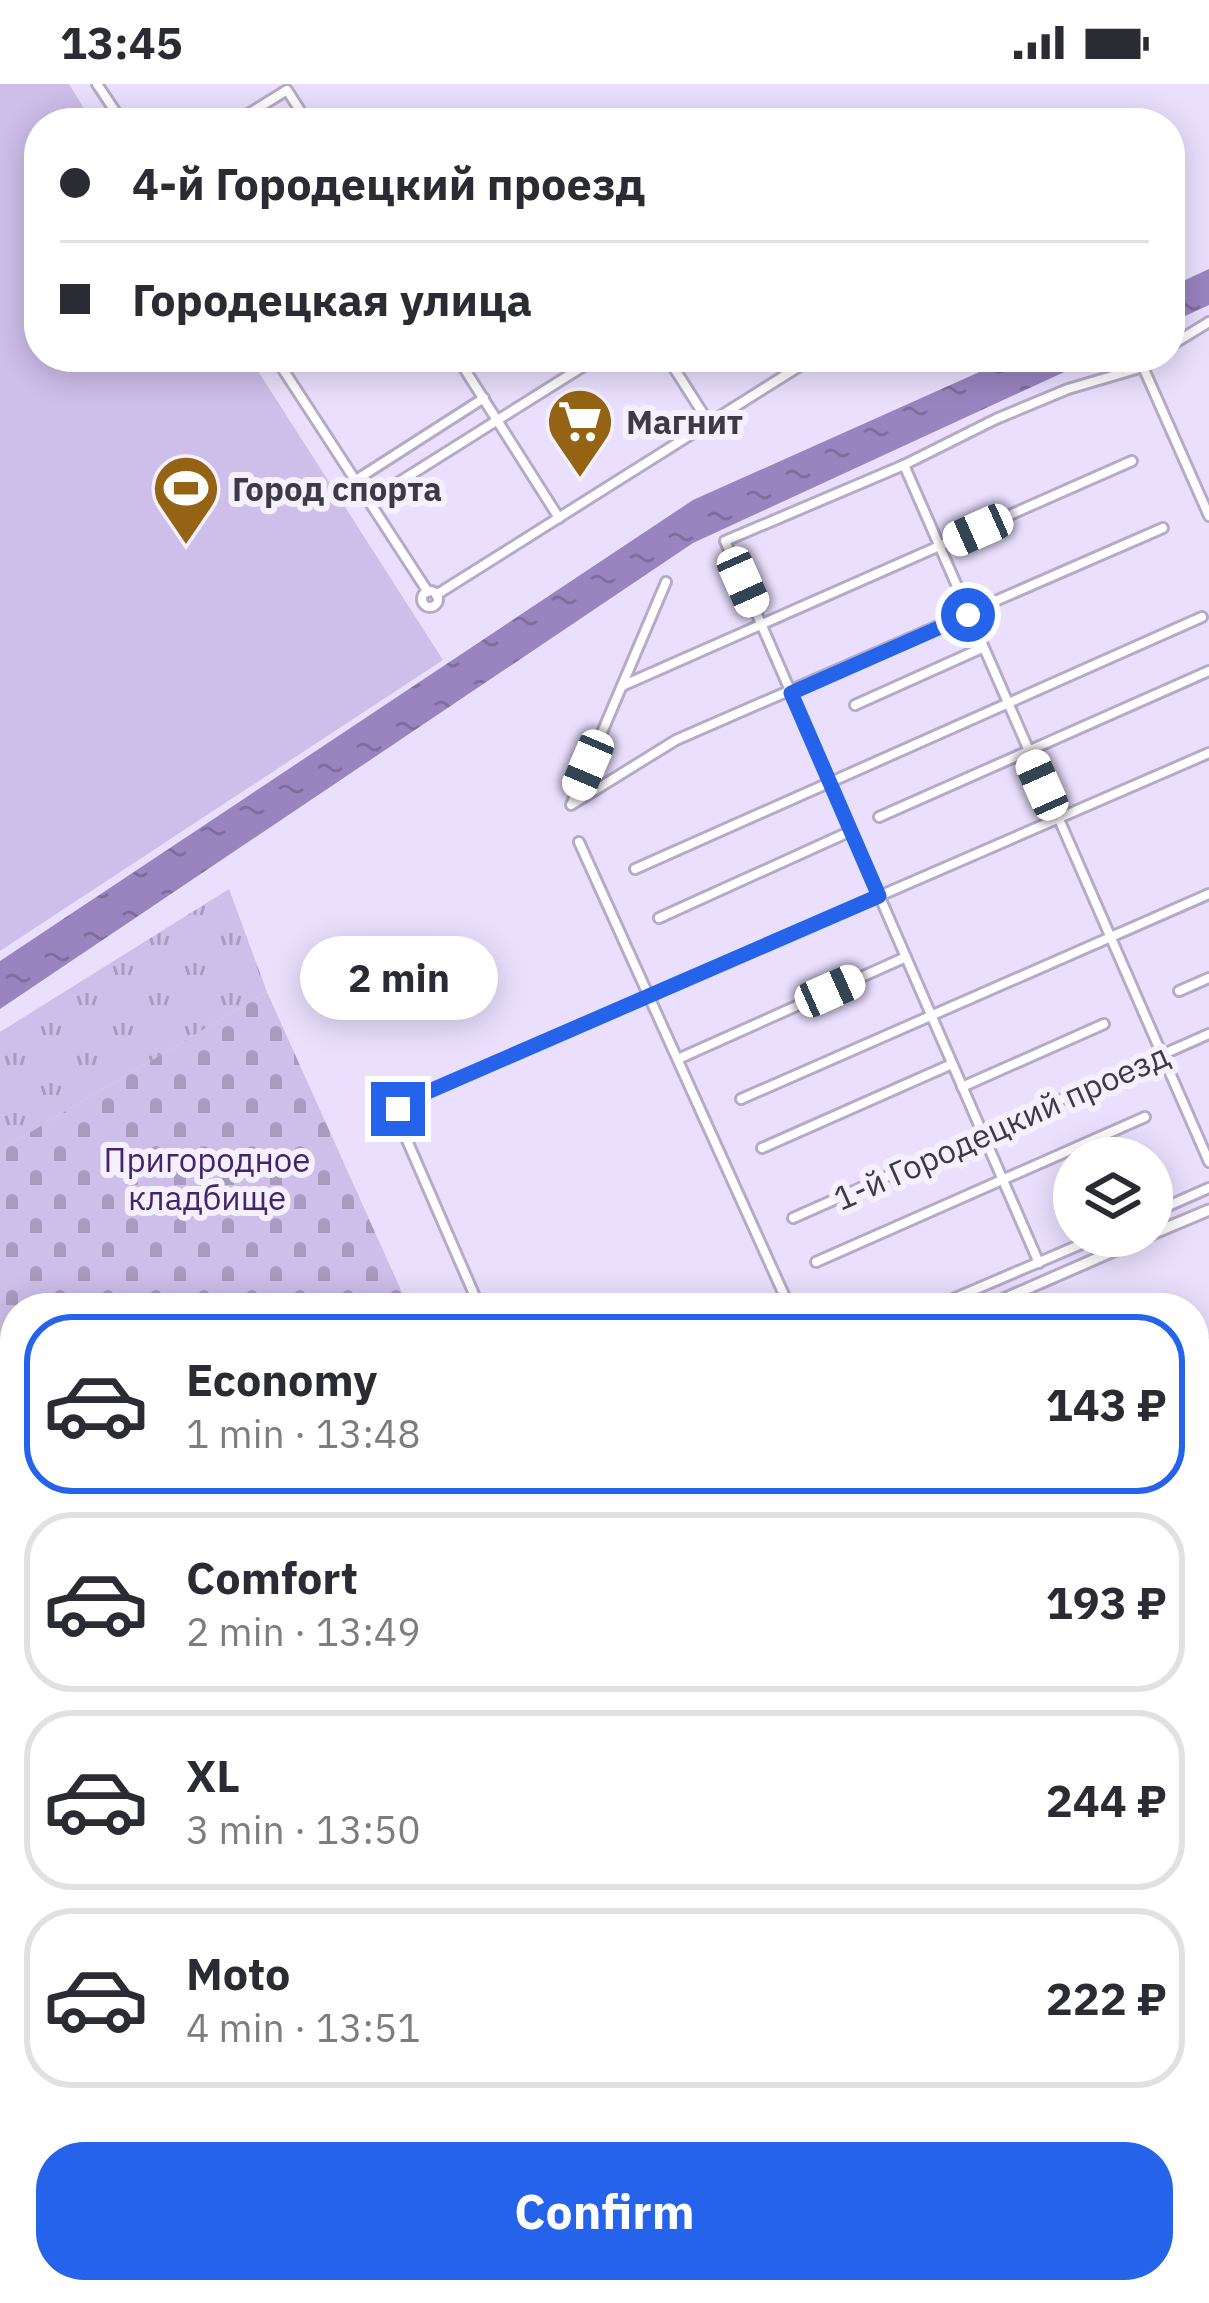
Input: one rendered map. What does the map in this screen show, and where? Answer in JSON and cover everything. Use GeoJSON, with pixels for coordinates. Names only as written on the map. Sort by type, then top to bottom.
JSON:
{"type":"FeatureCollection","features":[{"type":"Feature","properties":{"kind":"street"},"geometry":{"type":"LineString","coordinates":[[258,108],[287,90],[298,108]]}},
{"type":"Feature","properties":{"kind":"street"},"geometry":{"type":"LineString","coordinates":[[286,372],[432,593],[790,372]]}},
{"type":"Feature","properties":{"kind":"street"},"geometry":{"type":"LineString","coordinates":[[468,372],[559,518]]}},
{"type":"Feature","properties":{"kind":"street"},"geometry":{"type":"LineString","coordinates":[[369,501],[574,372]]}},
{"type":"Feature","properties":{"kind":"street"},"geometry":{"type":"LineString","coordinates":[[677,372],[709,423]]}},
{"type":"Feature","properties":{"kind":"street"},"geometry":{"type":"LineString","coordinates":[[1039,1263],[725,541],[1068,389],[1126,372]]}},
{"type":"Feature","properties":{"kind":"street"},"geometry":{"type":"LineString","coordinates":[[1145,372],[1209,516]]}},
{"type":"Feature","properties":{"kind":"street"},"geometry":{"type":"LineString","coordinates":[[356,480],[484,398]]}},
{"type":"Feature","properties":{"kind":"street"},"geometry":{"type":"LineString","coordinates":[[622,686],[1132,461]]}},
{"type":"Feature","properties":{"kind":"street"},"geometry":{"type":"LineString","coordinates":[[904,465],[1209,1162]]}},
{"type":"Feature","properties":{"kind":"street"},"geometry":{"type":"LineString","coordinates":[[666,582],[571,805],[676,740],[1163,528]]}},
{"type":"Feature","properties":{"kind":"street"},"geometry":{"type":"LineString","coordinates":[[634,869],[1202,617]]}},
{"type":"Feature","properties":{"kind":"street"},"geometry":{"type":"LineString","coordinates":[[855,705],[982,648]]}},
{"type":"Feature","properties":{"kind":"street"},"geometry":{"type":"LineString","coordinates":[[879,818],[1209,671]]}},
{"type":"Feature","properties":{"kind":"street"},"geometry":{"type":"LineString","coordinates":[[473,1293],[396,1115],[402,1103],[1209,753]]}},
{"type":"Feature","properties":{"kind":"street"},"geometry":{"type":"LineString","coordinates":[[659,918],[851,831]]}},
{"type":"Feature","properties":{"kind":"street"},"geometry":{"type":"LineString","coordinates":[[579,842],[783,1293]]}},
{"type":"Feature","properties":{"kind":"street"},"geometry":{"type":"LineString","coordinates":[[741,1100],[1209,894]]}},
{"type":"Feature","properties":{"kind":"street"},"geometry":{"type":"LineString","coordinates":[[678,1059],[906,957]]}},
{"type":"Feature","properties":{"kind":"street"},"geometry":{"type":"LineString","coordinates":[[1179,991],[1209,977]]}},
{"type":"Feature","properties":{"kind":"street"},"geometry":{"type":"LineString","coordinates":[[962,1087],[1104,1024]]}},
{"type":"Feature","properties":{"kind":"street","name":"1-й Городецкий проезд"},"geometry":{"type":"LineString","coordinates":[[793,1218],[1209,1034]]}},
{"type":"Feature","properties":{"kind":"street"},"geometry":{"type":"LineString","coordinates":[[762,1148],[952,1064]]}},
{"type":"Feature","properties":{"kind":"street"},"geometry":{"type":"LineString","coordinates":[[816,1262],[1145,1117]]}},
{"type":"Feature","properties":{"kind":"street"},"geometry":{"type":"LineString","coordinates":[[1173,1204],[1209,1188]]}},
{"type":"Feature","properties":{"kind":"street"},"geometry":{"type":"LineString","coordinates":[[1173,1225],[1209,1210]]}},
{"type":"Feature","properties":{"kind":"street"},"geometry":{"type":"LineString","coordinates":[[970,1293],[1053,1257]]}},
{"type":"Feature","properties":{"kind":"street"},"geometry":{"type":"LineString","coordinates":[[1018,1293],[1100,1257]]}},
{"type":"Feature","properties":{"kind":"street"},"geometry":{"type":"LineString","coordinates":[[997,1282],[1002,1293]]}},
{"type":"Feature","properties":{"kind":"green space","name":"Город спорта"},"geometry":{"type":"Polygon","coordinates":[[[0,84],[69,84],[84,108],[24,108],[24,372],[259,372],[443,660],[0,951],[0,84]]]}},
{"type":"Feature","properties":{"kind":"green space"},"geometry":{"type":"Polygon","coordinates":[[[229,889],[267,992],[0,1150],[0,1032],[229,889]]]}},
{"type":"Feature","properties":{"kind":"green space","name":"Пригородное кладбище"},"geometry":{"type":"Polygon","coordinates":[[[267,992],[402,1293],[0,1293],[0,1150],[267,992]]]}},
{"type":"Feature","properties":{"kind":"water"},"geometry":{"type":"Polygon","coordinates":[[[1209,269],[1209,305],[1185,316],[1185,280],[1209,269]]]}},
{"type":"Feature","properties":{"kind":"water"},"geometry":{"type":"Polygon","coordinates":[[[979,372],[1064,372],[693,543],[0,1009],[0,961],[693,500],[979,372]]]}},
{"type":"Feature","properties":{"kind":"place","name":"Магнит"},"geometry":{"type":"Point","coordinates":[580,480]}},
{"type":"Feature","properties":{"kind":"place","name":"Город спорта"},"geometry":{"type":"Point","coordinates":[186,547]}},
{"type":"Feature","properties":{"kind":"route"},"geometry":{"type":"LineString","coordinates":[[398,1109],[402,1103],[879,896],[791,693],[968,615]]}}]}
